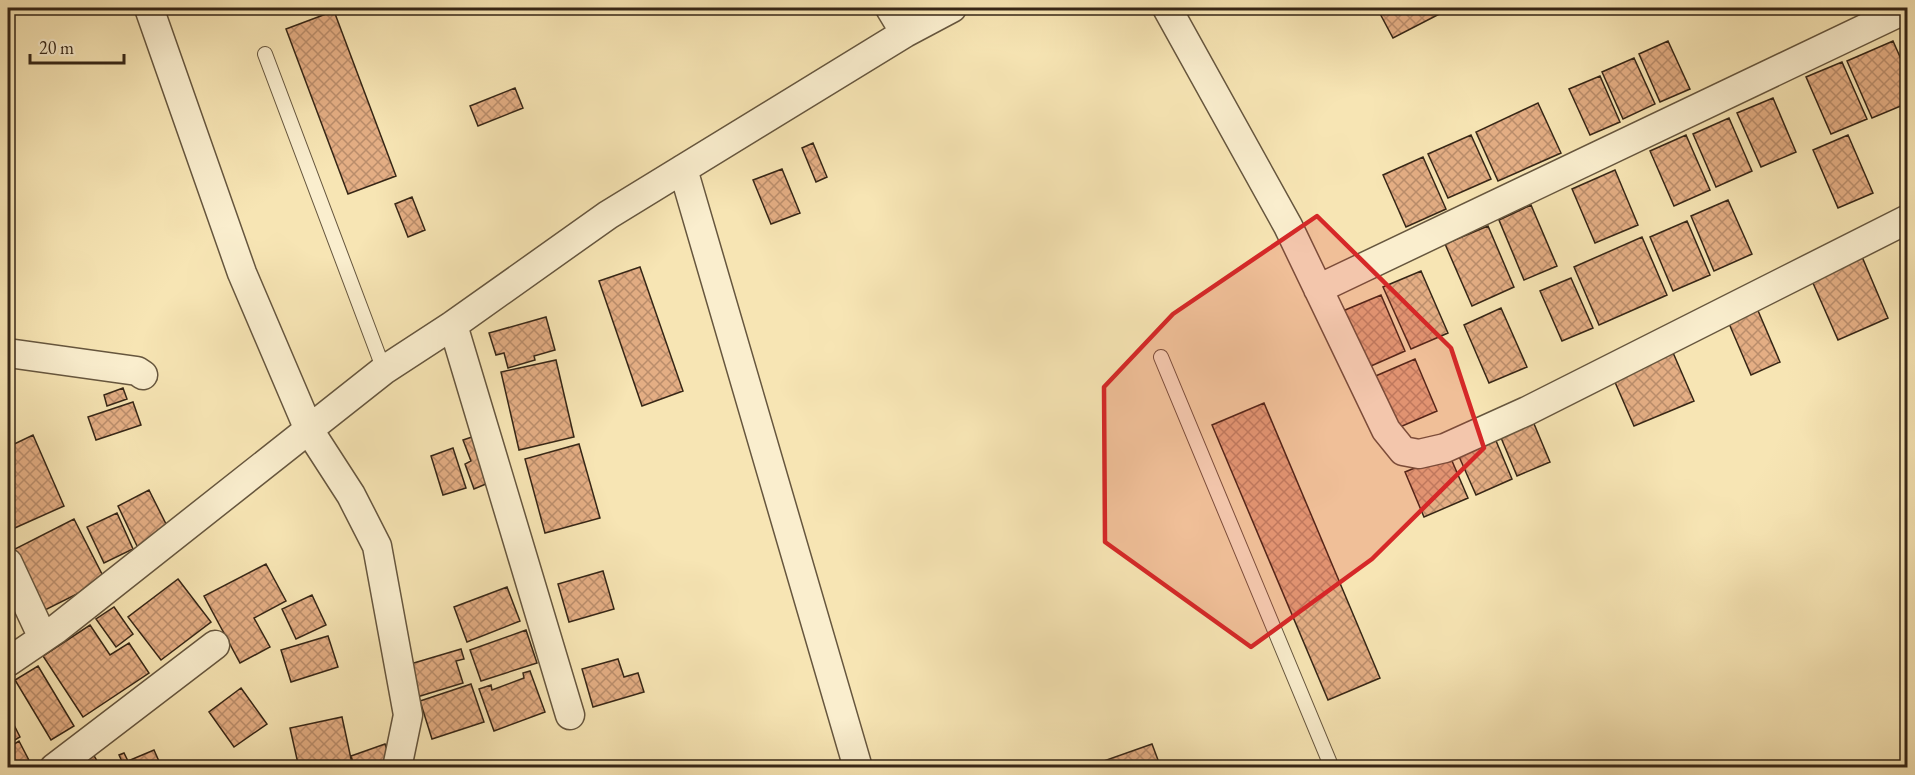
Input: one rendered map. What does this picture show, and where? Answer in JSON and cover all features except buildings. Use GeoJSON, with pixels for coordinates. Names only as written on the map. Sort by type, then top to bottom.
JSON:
{"type":"FeatureCollection","features":[{"type":"Feature","properties":{"kind":"street"},"geometry":{"type":"LineString","coordinates":[[149,8],[242,273],[309,430],[351,495],[377,546],[408,715],[397,768]]}},
{"type":"Feature","properties":{"kind":"street"},"geometry":{"type":"LineString","coordinates":[[890,8],[905,33]]}},
{"type":"Feature","properties":{"kind":"street"},"geometry":{"type":"LineString","coordinates":[[8,662],[55,630],[384,370],[453,325],[608,215],[905,33],[952,8]]}},
{"type":"Feature","properties":{"kind":"street"},"geometry":{"type":"LineString","coordinates":[[1167,8],[1288,226],[1386,430],[1403,451],[1419,454],[1444,447],[1527,411],[1908,219]]}},
{"type":"Feature","properties":{"kind":"street"},"geometry":{"type":"LineString","coordinates":[[1318,289],[1908,8]]}},
{"type":"Feature","properties":{"kind":"street"},"geometry":{"type":"LineString","coordinates":[[683,169],[858,768]]}},
{"type":"Feature","properties":{"kind":"street"},"geometry":{"type":"LineString","coordinates":[[453,325],[570,715]]}},
{"type":"Feature","properties":{"kind":"street"},"geometry":{"type":"LineString","coordinates":[[8,353],[137,371],[143,375]]}},
{"type":"Feature","properties":{"kind":"street"},"geometry":{"type":"LineString","coordinates":[[8,563],[43,638]]}},
{"type":"Feature","properties":{"kind":"street"},"geometry":{"type":"LineString","coordinates":[[54,768],[215,645]]}},
{"type":"Feature","properties":{"kind":"lane"},"geometry":{"type":"LineString","coordinates":[[265,54],[384,370]]}},
{"type":"Feature","properties":{"kind":"lane"},"geometry":{"type":"LineString","coordinates":[[1161,357],[1332,768]]}},
{"type":"Feature","properties":{"kind":"highlighted area"},"geometry":{"type":"Polygon","coordinates":[[[1317,216],[1451,348],[1484,448],[1372,559],[1251,647],[1105,542],[1104,387],[1173,314],[1317,216]]]}}]}
